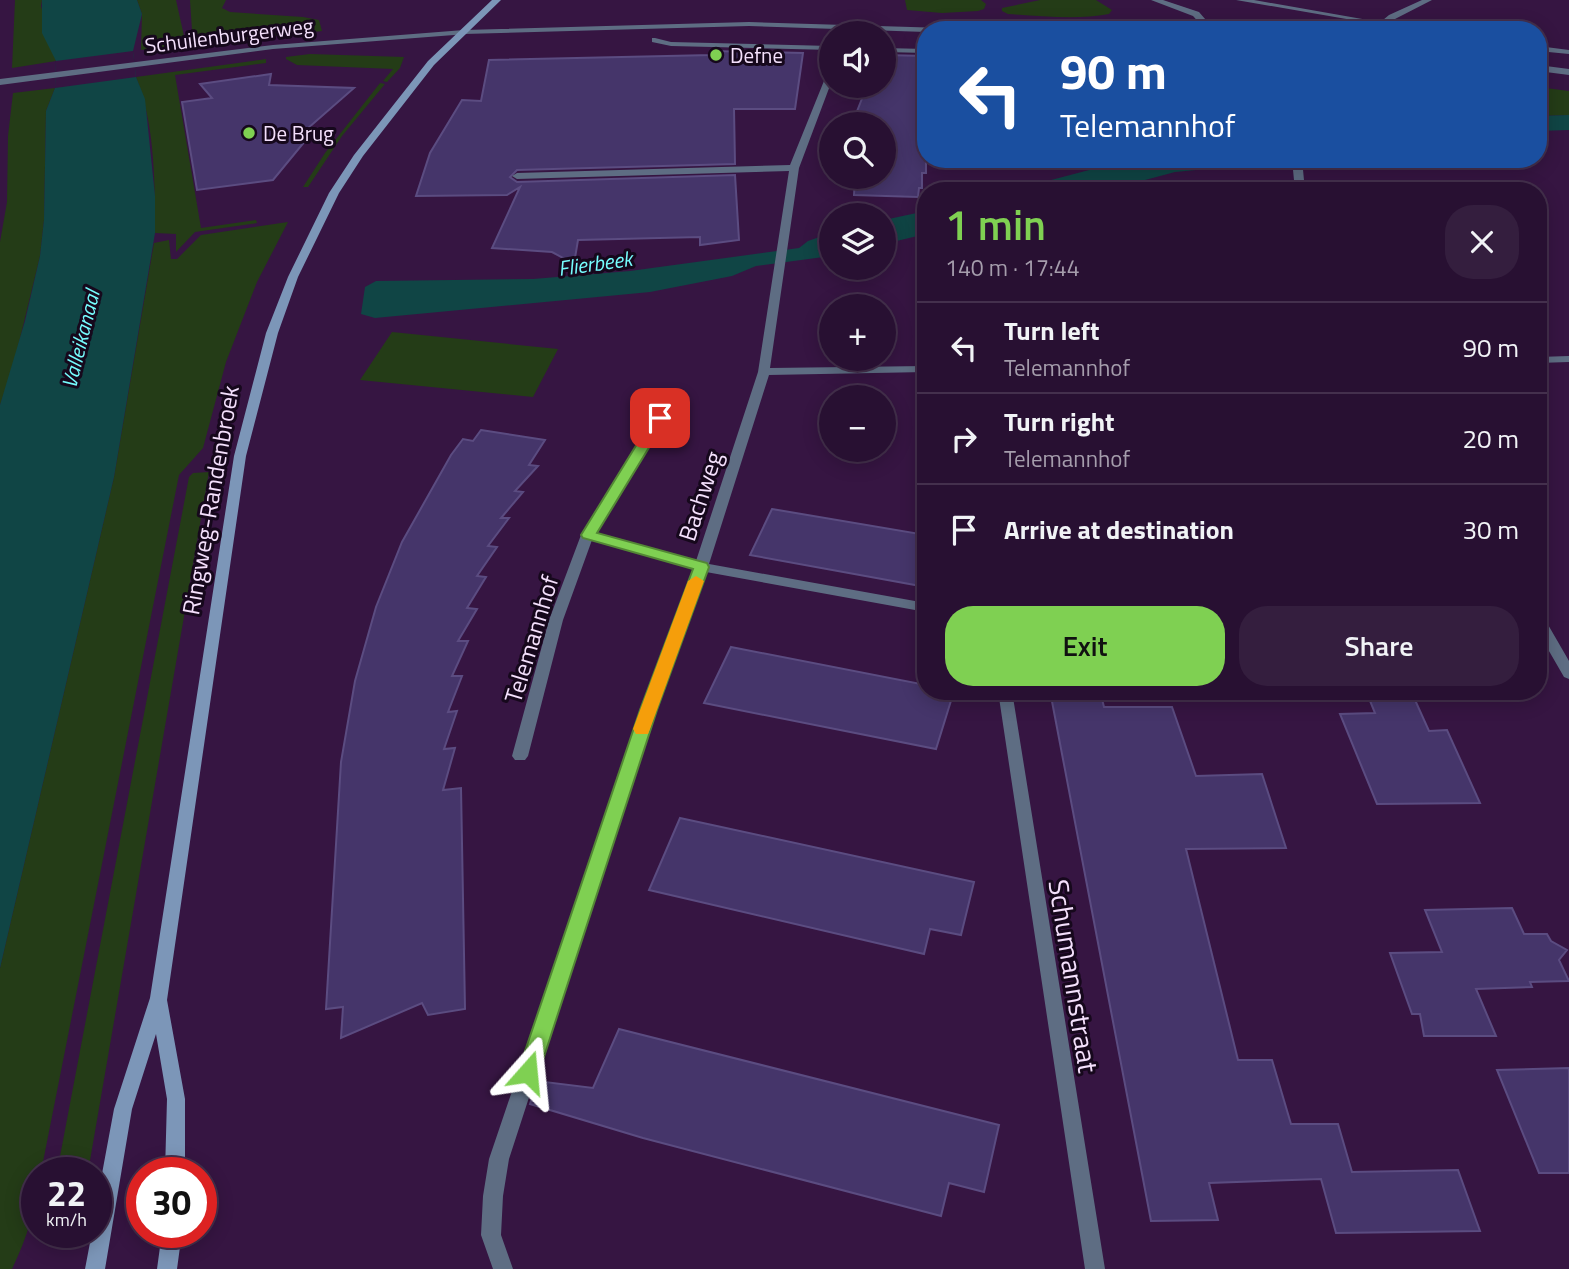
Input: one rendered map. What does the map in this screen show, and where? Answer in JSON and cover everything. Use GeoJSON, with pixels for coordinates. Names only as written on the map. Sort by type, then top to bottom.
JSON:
{"type":"FeatureCollection","features":[{"type":"Feature","properties":{"kind":"main road","name":"Ringweg-Randenbroek"},"geometry":{"type":"LineString","coordinates":[[95,1269],[123,1109],[159,998],[240,456],[272,333],[293,277],[334,193],[392,110],[431,63],[497,0]]}},
{"type":"Feature","properties":{"kind":"main road","name":"Ringweg-Randenbroek"},"geometry":{"type":"LineString","coordinates":[[159,998],[176,1100],[175,1157]]}},
{"type":"Feature","properties":{"kind":"main road"},"geometry":{"type":"LineString","coordinates":[[167,1269],[170,1248]]}},
{"type":"Feature","properties":{"kind":"street"},"geometry":{"type":"LineString","coordinates":[[1155,0],[1196,14],[1202,21]]}},
{"type":"Feature","properties":{"kind":"street"},"geometry":{"type":"LineString","coordinates":[[1240,0],[1351,21]]}},
{"type":"Feature","properties":{"kind":"street"},"geometry":{"type":"LineString","coordinates":[[1388,21],[1428,0]]}},
{"type":"Feature","properties":{"kind":"street","name":"Schuilenburgerweg"},"geometry":{"type":"LineString","coordinates":[[0,82],[334,40],[464,32],[749,24],[819,28]]}},
{"type":"Feature","properties":{"kind":"street","name":"Schuilenburgerweg"},"geometry":{"type":"LineString","coordinates":[[896,30],[917,30]]}},
{"type":"Feature","properties":{"kind":"street"},"geometry":{"type":"LineString","coordinates":[[655,40],[671,44],[819,48]]}},
{"type":"Feature","properties":{"kind":"street"},"geometry":{"type":"LineString","coordinates":[[1547,49],[1569,52]]}},
{"type":"Feature","properties":{"kind":"street"},"geometry":{"type":"LineString","coordinates":[[896,50],[917,51]]}},
{"type":"Feature","properties":{"kind":"street"},"geometry":{"type":"LineString","coordinates":[[1547,69],[1569,72]]}},
{"type":"Feature","properties":{"kind":"street","name":"Bachweg"},"geometry":{"type":"LineString","coordinates":[[503,1269],[491,1235],[499,1159],[648,710],[701,567],[764,372],[794,169],[821,98]]}},
{"type":"Feature","properties":{"kind":"street"},"geometry":{"type":"LineString","coordinates":[[517,176],[794,169]]}},
{"type":"Feature","properties":{"kind":"street"},"geometry":{"type":"LineString","coordinates":[[1547,360],[1569,359]]}},
{"type":"Feature","properties":{"kind":"street"},"geometry":{"type":"LineString","coordinates":[[764,372],[917,369]]}},
{"type":"Feature","properties":{"kind":"street","name":"Telemannhof"},"geometry":{"type":"LineString","coordinates":[[520,757],[556,620],[589,535],[660,418]]}},
{"type":"Feature","properties":{"kind":"street"},"geometry":{"type":"LineString","coordinates":[[589,535],[701,567],[917,606]]}},
{"type":"Feature","properties":{"kind":"street"},"geometry":{"type":"LineString","coordinates":[[1547,635],[1569,674]]}},
{"type":"Feature","properties":{"kind":"street","name":"Schumannstraat"},"geometry":{"type":"LineString","coordinates":[[1005,700],[1095,1269]]}},
{"type":"Feature","properties":{"kind":"shaded area"},"geometry":{"type":"Polygon","coordinates":[[[15,0],[42,0],[41,6],[56,61],[12,68],[15,0]]]}},
{"type":"Feature","properties":{"kind":"shaded area"},"geometry":{"type":"Polygon","coordinates":[[[137,0],[176,0],[186,45],[141,50],[142,14],[137,0]]]}},
{"type":"Feature","properties":{"kind":"shaded area"},"geometry":{"type":"Polygon","coordinates":[[[190,0],[226,0],[222,8],[230,12],[319,20],[322,31],[193,45],[190,0]]]}},
{"type":"Feature","properties":{"kind":"shaded area"},"geometry":{"type":"Polygon","coordinates":[[[905,0],[981,0],[986,4],[984,9],[978,11],[942,13],[907,10],[905,0]]]}},
{"type":"Feature","properties":{"kind":"shaded area"},"geometry":{"type":"Polygon","coordinates":[[[1040,0],[1096,0],[1112,10],[1109,14],[1072,17],[1008,14],[1002,11],[1002,8],[1040,0]]]}},
{"type":"Feature","properties":{"kind":"shaded area"},"geometry":{"type":"Polygon","coordinates":[[[310,54],[404,57],[400,68],[387,82],[383,81],[393,69],[297,65],[286,59],[310,54]]]}},
{"type":"Feature","properties":{"kind":"shaded area"},"geometry":{"type":"Polygon","coordinates":[[[266,59],[266,63],[175,75],[201,228],[256,220],[257,223],[195,232],[176,252],[176,234],[155,233],[150,134],[136,77],[266,59]]]}},
{"type":"Feature","properties":{"kind":"shaded area"},"geometry":{"type":"Polygon","coordinates":[[[380,83],[385,84],[342,136],[308,187],[303,187],[325,153],[380,83]]]}},
{"type":"Feature","properties":{"kind":"shaded area"},"geometry":{"type":"Polygon","coordinates":[[[55,88],[46,111],[44,220],[40,256],[14,363],[0,405],[0,242],[7,202],[8,136],[13,93],[55,88]]]}},
{"type":"Feature","properties":{"kind":"shaded area"},"geometry":{"type":"Polygon","coordinates":[[[1547,88],[1569,91],[1569,115],[1547,116],[1547,88]]]}},
{"type":"Feature","properties":{"kind":"shaded area"},"geometry":{"type":"Polygon","coordinates":[[[288,222],[257,282],[226,362],[203,448],[179,475],[44,1157],[21,1157],[21,1248],[12,1269],[0,1269],[0,968],[114,477],[154,243],[169,240],[171,259],[177,259],[201,235],[288,222]]]}},
{"type":"Feature","properties":{"kind":"shaded area"},"geometry":{"type":"Polygon","coordinates":[[[392,332],[558,349],[533,397],[360,380],[392,332]]]}},
{"type":"Feature","properties":{"kind":"shaded area"},"geometry":{"type":"Polygon","coordinates":[[[209,472],[91,1157],[60,1157],[189,477],[193,473],[209,472]]]}},
{"type":"Feature","properties":{"kind":"water","name":"Valleikanaal"},"geometry":{"type":"Polygon","coordinates":[[[42,0],[137,0],[142,14],[133,51],[136,77],[145,99],[155,196],[155,233],[114,477],[0,968],[0,405],[25,321],[40,256],[44,220],[46,111],[55,88],[56,61],[42,33],[42,0]]]}},
{"type":"Feature","properties":{"kind":"water"},"geometry":{"type":"Polygon","coordinates":[[[1569,115],[1569,130],[1547,131],[1547,116],[1569,115]]]}},
{"type":"Feature","properties":{"kind":"water"},"geometry":{"type":"Polygon","coordinates":[[[1097,168],[1217,168],[1175,172],[1138,182],[1043,182],[1097,168]]]}},
{"type":"Feature","properties":{"kind":"water"},"geometry":{"type":"Polygon","coordinates":[[[917,213],[917,236],[896,241],[896,217],[917,213]]]}},
{"type":"Feature","properties":{"kind":"water"},"geometry":{"type":"Polygon","coordinates":[[[819,237],[819,258],[756,266],[732,276],[650,292],[375,318],[361,314],[365,287],[376,281],[533,279],[630,271],[799,248],[819,237]]]}},
{"type":"Feature","properties":{"kind":"pier"},"geometry":{"type":"Polygon","coordinates":[[[133,51],[136,77],[55,88],[56,61],[133,51]]]}},
{"type":"Feature","properties":{"kind":"building"},"geometry":{"type":"Polygon","coordinates":[[[713,51],[803,53],[795,109],[734,109],[735,164],[517,170],[510,177],[517,182],[735,175],[739,240],[700,245],[700,237],[578,240],[574,264],[552,252],[492,248],[520,187],[507,195],[416,196],[430,153],[462,100],[481,101],[489,60],[712,55],[713,51]]]}},
{"type":"Feature","properties":{"kind":"building"},"geometry":{"type":"Polygon","coordinates":[[[896,55],[917,56],[917,168],[926,168],[926,173],[922,173],[922,182],[917,182],[917,197],[854,195],[854,189],[896,189],[896,112],[857,112],[862,98],[896,98],[896,55]]]}},
{"type":"Feature","properties":{"kind":"building","name":"De Brug"},"geometry":{"type":"Polygon","coordinates":[[[271,74],[269,85],[354,88],[307,129],[315,129],[273,180],[197,190],[182,102],[212,98],[200,84],[271,74]]]}},
{"type":"Feature","properties":{"kind":"building"},"geometry":{"type":"Polygon","coordinates":[[[481,430],[545,440],[529,465],[538,466],[515,491],[523,492],[501,518],[509,518],[488,546],[497,547],[477,576],[486,577],[467,608],[477,609],[458,641],[468,641],[452,676],[462,676],[448,712],[457,711],[444,749],[455,748],[443,790],[461,788],[465,1009],[428,1015],[422,1003],[341,1038],[343,1007],[326,1009],[341,762],[355,681],[376,607],[402,542],[451,455],[463,439],[473,441],[481,430]]]}},
{"type":"Feature","properties":{"kind":"building"},"geometry":{"type":"Polygon","coordinates":[[[772,509],[917,533],[917,585],[750,555],[772,509]]]}},
{"type":"Feature","properties":{"kind":"building"},"geometry":{"type":"Polygon","coordinates":[[[731,647],[917,683],[917,700],[951,700],[936,749],[704,703],[731,647]]]}},
{"type":"Feature","properties":{"kind":"building"},"geometry":{"type":"Polygon","coordinates":[[[1052,700],[1102,700],[1104,707],[1172,707],[1196,776],[1262,774],[1286,848],[1186,849],[1238,1060],[1272,1060],[1291,1124],[1338,1124],[1352,1172],[1458,1170],[1480,1231],[1336,1233],[1321,1179],[1209,1183],[1218,1220],[1151,1221],[1052,700]]]}},
{"type":"Feature","properties":{"kind":"building"},"geometry":{"type":"Polygon","coordinates":[[[1370,700],[1415,700],[1429,731],[1447,730],[1480,803],[1377,804],[1340,714],[1375,713],[1370,700]]]}},
{"type":"Feature","properties":{"kind":"building"},"geometry":{"type":"Polygon","coordinates":[[[680,818],[974,882],[961,935],[930,929],[924,954],[649,890],[680,818]]]}},
{"type":"Feature","properties":{"kind":"building"},"geometry":{"type":"Polygon","coordinates":[[[1512,908],[1524,934],[1547,934],[1551,941],[1567,950],[1559,960],[1569,981],[1530,982],[1532,987],[1476,989],[1496,1036],[1424,1036],[1420,1014],[1412,1014],[1390,953],[1442,952],[1425,910],[1512,908]]]}},
{"type":"Feature","properties":{"kind":"building"},"geometry":{"type":"Polygon","coordinates":[[[619,1029],[999,1125],[984,1192],[949,1183],[941,1216],[643,1138],[530,1104],[537,1081],[593,1088],[619,1029]]]}},
{"type":"Feature","properties":{"kind":"building"},"geometry":{"type":"Polygon","coordinates":[[[1569,1068],[1569,1173],[1539,1173],[1497,1070],[1569,1068]]]}},
{"type":"Feature","properties":{"kind":"slow traffic"},"geometry":{"type":"LineString","coordinates":[[642,729],[696,581]]}},
{"type":"Feature","properties":{"kind":"place","name":"Defne"},"geometry":{"type":"Point","coordinates":[716,55]}},
{"type":"Feature","properties":{"kind":"place","name":"De Brug"},"geometry":{"type":"Point","coordinates":[249,133]}},
{"type":"Feature","properties":{"kind":"route"},"geometry":{"type":"LineString","coordinates":[[528,1072],[648,710],[701,567],[589,535],[660,418]]}},
{"type":"Feature","properties":{"kind":"water label","name":"Flierbeek"},"geometry":{"type":"Point","coordinates":[595,263]}}]}
